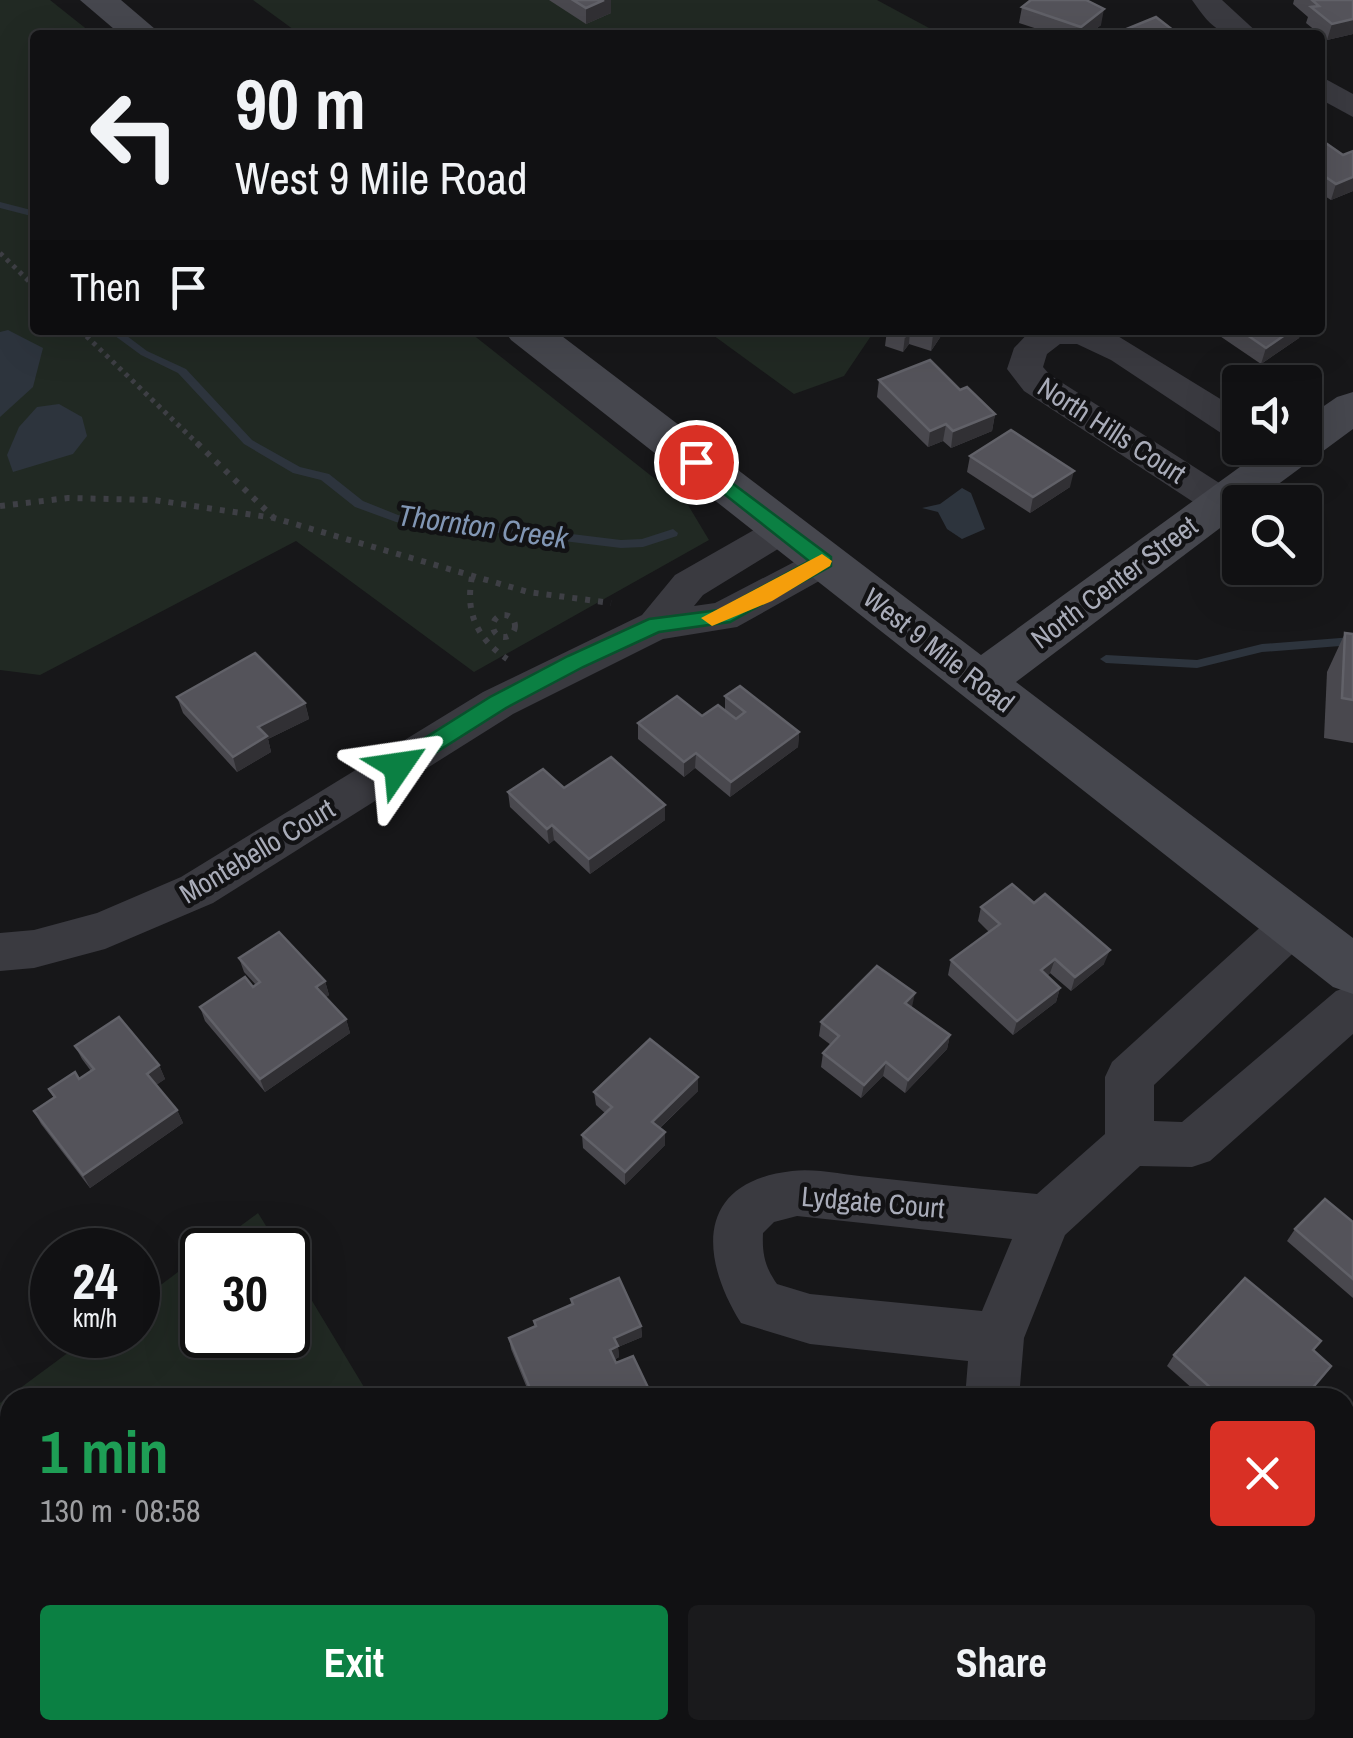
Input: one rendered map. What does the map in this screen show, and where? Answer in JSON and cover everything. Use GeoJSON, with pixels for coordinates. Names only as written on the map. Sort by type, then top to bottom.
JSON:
{"type":"FeatureCollection","features":[{"type":"Feature","properties":{"kind":"street"},"geometry":{"type":"LineString","coordinates":[[98,0],[137,30]]}},
{"type":"Feature","properties":{"kind":"street"},"geometry":{"type":"LineString","coordinates":[[1208,0],[1222,20],[1237,30]]}},
{"type":"Feature","properties":{"kind":"street"},"geometry":{"type":"LineString","coordinates":[[1325,89],[1353,108]]}},
{"type":"Feature","properties":{"kind":"street","name":"West 9 Mile Road"},"geometry":{"type":"LineString","coordinates":[[532,335],[1353,970]]}},
{"type":"Feature","properties":{"kind":"street","name":"North Hills Court"},"geometry":{"type":"LineString","coordinates":[[1051,335],[1037,341],[1025,358],[1025,369],[1038,383],[1221,502]]}},
{"type":"Feature","properties":{"kind":"street","name":"North Hills Court"},"geometry":{"type":"LineString","coordinates":[[1091,335],[1222,417]]}},
{"type":"Feature","properties":{"kind":"street","name":"North Center Street"},"geometry":{"type":"LineString","coordinates":[[1322,427],[1353,407]]}},
{"type":"Feature","properties":{"kind":"street","name":"North Center Street"},"geometry":{"type":"LineString","coordinates":[[980,682],[1268,465]]}},
{"type":"Feature","properties":{"kind":"street","name":"Montebello Court"},"geometry":{"type":"LineString","coordinates":[[656,624],[689,586],[782,528]]}},
{"type":"Feature","properties":{"kind":"street","name":"Montebello Court"},"geometry":{"type":"LineString","coordinates":[[0,952],[34,949],[105,930],[197,890],[498,703],[656,624],[723,617],[824,562]]}},
{"type":"Feature","properties":{"kind":"street"},"geometry":{"type":"LineString","coordinates":[[1130,1143],[1129,1076],[1293,925]]}},
{"type":"Feature","properties":{"kind":"street"},"geometry":{"type":"LineString","coordinates":[[993,1388],[998,1338],[1046,1219],[1130,1143],[1192,1145],[1353,1005]]}},
{"type":"Feature","properties":{"kind":"street","name":"Lydgate Court"},"geometry":{"type":"LineString","coordinates":[[998,1338],[810,1319],[760,1304],[746,1286],[733,1244],[737,1229],[762,1200],[798,1193],[1046,1219]]}},
{"type":"Feature","properties":{"kind":"path"},"geometry":{"type":"LineString","coordinates":[[0,253],[30,281]]}},
{"type":"Feature","properties":{"kind":"path"},"geometry":{"type":"LineString","coordinates":[[85,335],[274,518]]}},
{"type":"Feature","properties":{"kind":"path"},"geometry":{"type":"LineString","coordinates":[[0,506],[68,498],[154,500],[274,518],[528,592],[611,603]]}},
{"type":"Feature","properties":{"kind":"path"},"geometry":{"type":"LineString","coordinates":[[472,577],[467,604],[477,631],[489,648],[508,660]]}},
{"type":"Feature","properties":{"kind":"path"},"geometry":{"type":"LineString","coordinates":[[477,631],[491,627]]}},
{"type":"Feature","properties":{"kind":"shaded area"},"geometry":{"type":"Polygon","coordinates":[[[0,0],[50,0],[88,30],[30,30],[30,335],[473,335],[688,505],[709,540],[474,672],[296,541],[40,675],[0,670],[0,0]]]}},
{"type":"Feature","properties":{"kind":"shaded area"},"geometry":{"type":"Polygon","coordinates":[[[253,0],[877,0],[933,30],[294,30],[253,0]]]}},
{"type":"Feature","properties":{"kind":"shaded area"},"geometry":{"type":"Polygon","coordinates":[[[8,330],[43,348],[33,387],[0,417],[0,332],[8,330]]]}},
{"type":"Feature","properties":{"kind":"shaded area"},"geometry":{"type":"Polygon","coordinates":[[[713,335],[872,335],[844,376],[794,394],[713,335]]]}},
{"type":"Feature","properties":{"kind":"shaded area"},"geometry":{"type":"Polygon","coordinates":[[[59,404],[82,417],[87,436],[73,454],[13,472],[7,455],[19,427],[37,407],[59,404]]]}},
{"type":"Feature","properties":{"kind":"shaded area"},"geometry":{"type":"Polygon","coordinates":[[[962,488],[971,493],[985,529],[962,539],[947,529],[938,512],[922,508],[940,504],[962,488]]]}},
{"type":"Feature","properties":{"kind":"shaded area"},"geometry":{"type":"Polygon","coordinates":[[[258,1213],[267,1228],[238,1228],[258,1213]]]}},
{"type":"Feature","properties":{"kind":"shaded area"},"geometry":{"type":"Polygon","coordinates":[[[180,1270],[180,1358],[310,1358],[310,1297],[365,1388],[20,1388],[61,1358],[160,1358],[160,1286],[180,1270]]]}},
{"type":"Feature","properties":{"kind":"building"},"geometry":{"type":"Polygon","coordinates":[[[573,0],[604,0],[586,8],[573,0]]]}},
{"type":"Feature","properties":{"kind":"building"},"geometry":{"type":"Polygon","coordinates":[[[1031,0],[1086,0],[1104,9],[1081,27],[1022,7],[1031,0]]]}},
{"type":"Feature","properties":{"kind":"building"},"geometry":{"type":"Polygon","coordinates":[[[1312,0],[1353,0],[1353,19],[1332,24],[1311,7],[1319,6],[1312,0]]]}},
{"type":"Feature","properties":{"kind":"building"},"geometry":{"type":"Polygon","coordinates":[[[1156,17],[1173,30],[1124,30],[1156,17]]]}},
{"type":"Feature","properties":{"kind":"building"},"geometry":{"type":"Polygon","coordinates":[[[1325,142],[1343,155],[1353,151],[1353,177],[1336,184],[1325,176],[1325,142]]]}},
{"type":"Feature","properties":{"kind":"building"},"geometry":{"type":"Polygon","coordinates":[[[1247,335],[1285,335],[1266,348],[1247,335]]]}},
{"type":"Feature","properties":{"kind":"building"},"geometry":{"type":"Polygon","coordinates":[[[930,360],[960,390],[967,387],[995,414],[953,431],[946,424],[930,431],[879,380],[930,360]]]}},
{"type":"Feature","properties":{"kind":"building"},"geometry":{"type":"Polygon","coordinates":[[[1011,430],[1074,471],[1033,497],[970,456],[1011,430]]]}},
{"type":"Feature","properties":{"kind":"building"},"geometry":{"type":"Polygon","coordinates":[[[1345,633],[1353,634],[1353,700],[1342,698],[1345,633]]]}},
{"type":"Feature","properties":{"kind":"building"},"geometry":{"type":"Polygon","coordinates":[[[255,653],[305,703],[258,727],[267,736],[233,757],[177,697],[255,653]]]}},
{"type":"Feature","properties":{"kind":"building"},"geometry":{"type":"Polygon","coordinates":[[[740,686],[799,732],[731,782],[696,753],[684,762],[638,723],[677,696],[702,716],[718,705],[736,719],[745,712],[725,696],[740,686]]]}},
{"type":"Feature","properties":{"kind":"building"},"geometry":{"type":"Polygon","coordinates":[[[611,757],[665,805],[589,859],[552,825],[547,829],[508,792],[543,769],[564,788],[611,757]]]}},
{"type":"Feature","properties":{"kind":"building"},"geometry":{"type":"Polygon","coordinates":[[[1012,884],[1034,903],[1045,894],[1110,950],[1075,977],[1055,959],[1041,970],[1060,988],[1017,1021],[951,960],[1000,924],[981,907],[1012,884]]]}},
{"type":"Feature","properties":{"kind":"building"},"geometry":{"type":"Polygon","coordinates":[[[279,932],[325,981],[316,987],[346,1019],[260,1079],[200,1007],[245,977],[253,987],[260,982],[239,958],[279,932]]]}},
{"type":"Feature","properties":{"kind":"building"},"geometry":{"type":"Polygon","coordinates":[[[877,966],[915,993],[905,1003],[950,1035],[908,1080],[886,1062],[864,1085],[823,1053],[839,1036],[821,1022],[877,966]]]}},
{"type":"Feature","properties":{"kind":"building"},"geometry":{"type":"Polygon","coordinates":[[[119,1017],[159,1065],[147,1074],[177,1110],[83,1175],[34,1111],[55,1097],[49,1089],[75,1072],[79,1079],[94,1069],[75,1046],[119,1017]]]}},
{"type":"Feature","properties":{"kind":"building"},"geometry":{"type":"Polygon","coordinates":[[[650,1039],[698,1077],[652,1122],[665,1132],[625,1172],[582,1135],[612,1107],[594,1092],[650,1039]]]}},
{"type":"Feature","properties":{"kind":"building"},"geometry":{"type":"Polygon","coordinates":[[[1325,1199],[1353,1222],[1353,1279],[1295,1229],[1325,1199]]]}},
{"type":"Feature","properties":{"kind":"building"},"geometry":{"type":"Polygon","coordinates":[[[619,1278],[641,1326],[614,1338],[618,1346],[610,1350],[616,1363],[633,1356],[648,1388],[530,1388],[509,1338],[536,1326],[534,1321],[573,1304],[571,1299],[619,1278]]]}},
{"type":"Feature","properties":{"kind":"building"},"geometry":{"type":"Polygon","coordinates":[[[1245,1278],[1321,1341],[1313,1350],[1331,1366],[1312,1388],[1211,1388],[1174,1355],[1245,1278]]]}},
{"type":"Feature","properties":{"kind":"waterway","name":"Thornton Creek"},"geometry":{"type":"LineString","coordinates":[[0,205],[30,213]]}},
{"type":"Feature","properties":{"kind":"waterway","name":"Thornton Creek"},"geometry":{"type":"LineString","coordinates":[[119,335],[144,353],[182,371],[248,442],[297,470],[325,477],[359,504],[396,518],[448,528],[481,527],[621,544],[643,543],[673,533]]}},
{"type":"Feature","properties":{"kind":"waterway","name":"Thornton Creek"},"geometry":{"type":"LineString","coordinates":[[1106,659],[1197,664],[1262,648],[1353,641]]}},
{"type":"Feature","properties":{"kind":"slow traffic"},"geometry":{"type":"LineString","coordinates":[[712,618],[723,617],[765,596],[822,561]]}},
{"type":"Feature","properties":{"kind":"route"},"geometry":{"type":"LineString","coordinates":[[398,766],[498,703],[576,662],[656,624],[723,617],[824,562],[696,462]]}}]}
